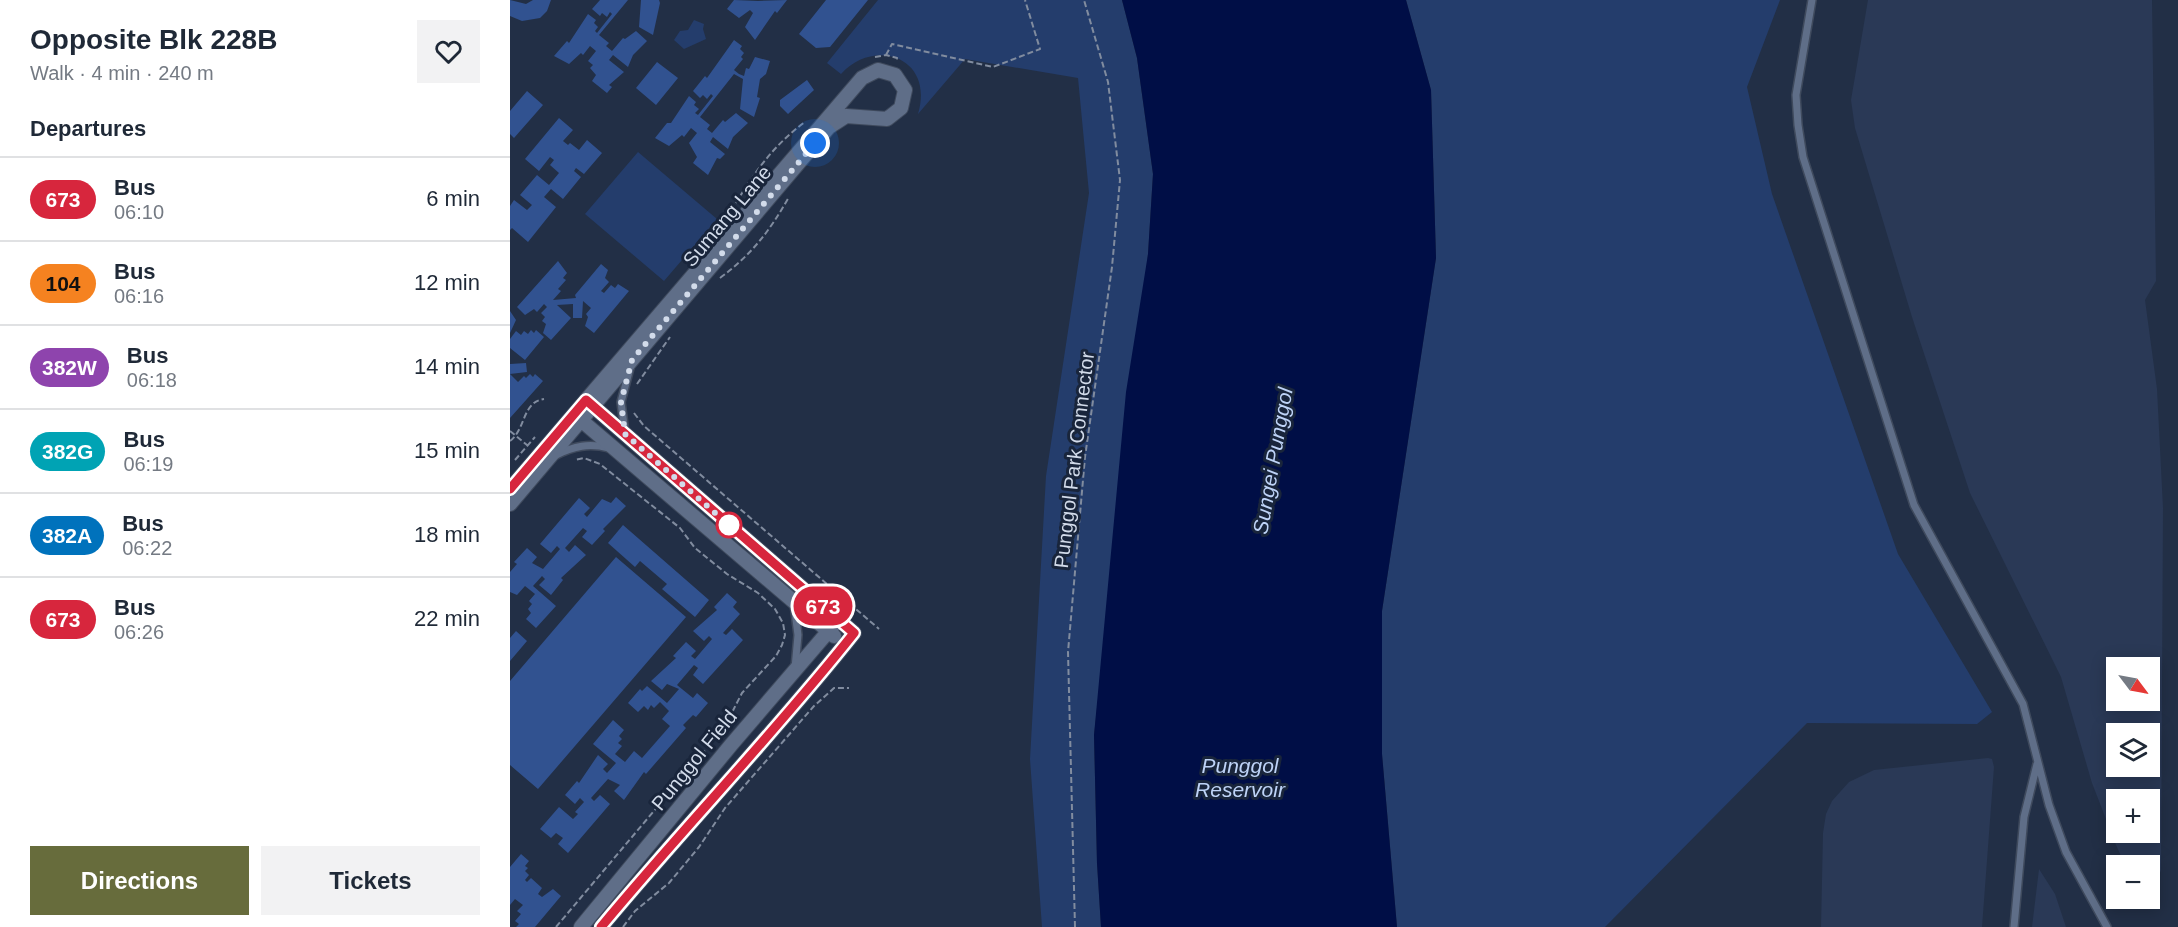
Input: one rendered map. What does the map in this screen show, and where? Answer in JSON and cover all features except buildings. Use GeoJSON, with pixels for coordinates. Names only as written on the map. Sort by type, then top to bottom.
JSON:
{"type":"FeatureCollection","features":[{"type":"Feature","properties":{"kind":"street","name":"Sumang Lane"},"geometry":{"type":"LineString","coordinates":[[510,504],[549,458],[589,403],[862,78],[878,70],[895,75],[904,90],[905,99],[895,114],[879,120],[860,115],[846,116],[829,127],[632,360],[589,403]]}},
{"type":"Feature","properties":{"kind":"street"},"geometry":{"type":"LineString","coordinates":[[589,403],[839,619]]}},
{"type":"Feature","properties":{"kind":"street","name":"Sumang Lane"},"geometry":{"type":"LineString","coordinates":[[510,489],[578,417]]}},
{"type":"Feature","properties":{"kind":"street"},"geometry":{"type":"LineString","coordinates":[[578,417],[844,645]]}},
{"type":"Feature","properties":{"kind":"street","name":"Punggol Field"},"geometry":{"type":"LineString","coordinates":[[581,927],[839,619],[854,633],[812,687],[704,807],[601,927]]}},
{"type":"Feature","properties":{"kind":"lane"},"geometry":{"type":"LineString","coordinates":[[1812,0],[1796,95],[1803,157],[1914,505],[2023,704],[2037,762],[2066,852],[2107,927]]}},
{"type":"Feature","properties":{"kind":"lane"},"geometry":{"type":"LineString","coordinates":[[625,434],[621,402],[632,360]]}},
{"type":"Feature","properties":{"kind":"lane"},"geometry":{"type":"LineString","coordinates":[[549,458],[568,449],[594,444],[614,450]]}},
{"type":"Feature","properties":{"kind":"lane"},"geometry":{"type":"LineString","coordinates":[[794,602],[798,635],[795,670]]}},
{"type":"Feature","properties":{"kind":"lane"},"geometry":{"type":"LineString","coordinates":[[2014,927],[2024,817],[2037,762]]}},
{"type":"Feature","properties":{"kind":"path"},"geometry":{"type":"LineString","coordinates":[[886,55],[892,44],[993,67],[1040,49],[1025,0]]}},
{"type":"Feature","properties":{"kind":"path","name":"Punggol Park Connector"},"geometry":{"type":"LineString","coordinates":[[1075,927],[1068,652],[1085,457],[1113,267],[1120,180],[1108,82],[1084,0]]}},
{"type":"Feature","properties":{"kind":"path"},"geometry":{"type":"LineString","coordinates":[[875,58],[875,55],[886,55],[897,58],[896,61],[901,64]]}},
{"type":"Feature","properties":{"kind":"path"},"geometry":{"type":"LineString","coordinates":[[717,280],[748,257],[769,231],[794,190]]}},
{"type":"Feature","properties":{"kind":"path"},"geometry":{"type":"LineString","coordinates":[[634,392],[672,334]]}},
{"type":"Feature","properties":{"kind":"path"},"geometry":{"type":"LineString","coordinates":[[510,441],[516,436],[528,408],[536,400],[544,399]]}},
{"type":"Feature","properties":{"kind":"path"},"geometry":{"type":"LineString","coordinates":[[633,406],[633,412],[644,426],[879,629]]}},
{"type":"Feature","properties":{"kind":"path"},"geometry":{"type":"LineString","coordinates":[[510,431],[527,446]]}},
{"type":"Feature","properties":{"kind":"path"},"geometry":{"type":"LineString","coordinates":[[556,927],[724,728],[742,693],[776,656],[785,635],[783,623],[775,609],[758,593],[727,574],[695,548],[680,528],[600,464],[584,458],[572,460]]}},
{"type":"Feature","properties":{"kind":"path"},"geometry":{"type":"LineString","coordinates":[[623,927],[635,910],[676,874],[699,847],[725,808],[814,706],[834,688],[849,688]]}},
{"type":"Feature","properties":{"kind":"shaded area"},"geometry":{"type":"Polygon","coordinates":[[[878,0],[1122,0],[1137,58],[1153,174],[1148,254],[1094,735],[1101,927],[1042,927],[1030,759],[1046,476],[1089,193],[1078,78],[965,59],[918,114],[921,94],[918,78],[910,67],[898,59],[884,55],[869,57],[854,63],[841,74],[827,63],[878,0]]]}},
{"type":"Feature","properties":{"kind":"shaded area"},"geometry":{"type":"Polygon","coordinates":[[[1406,0],[1780,0],[1747,87],[1772,194],[1898,554],[1992,712],[1977,724],[1807,723],[1605,927],[1397,927],[1382,754],[1382,611],[1436,258],[1431,90],[1406,0]]]}},
{"type":"Feature","properties":{"kind":"shaded area"},"geometry":{"type":"Polygon","coordinates":[[[1868,0],[2152,0],[2156,281],[2145,300],[2157,389],[2163,508],[2160,873],[2160,855],[2120,855],[2115,843],[2160,843],[2160,789],[2106,789],[2106,819],[2092,783],[2061,677],[1970,493],[1912,317],[1855,128],[1851,100],[1868,0]]]}},
{"type":"Feature","properties":{"kind":"shaded area"},"geometry":{"type":"Polygon","coordinates":[[[694,20],[704,24],[706,39],[684,49],[674,40],[680,31],[688,30],[694,20]]]}},
{"type":"Feature","properties":{"kind":"shaded area"},"geometry":{"type":"Polygon","coordinates":[[[638,152],[717,219],[664,281],[585,214],[638,152]]]}},
{"type":"Feature","properties":{"kind":"shaded area"},"geometry":{"type":"Polygon","coordinates":[[[1992,759],[1994,767],[1982,927],[1821,927],[1823,833],[1826,814],[1832,801],[1849,782],[1874,770],[1992,759]]]}},
{"type":"Feature","properties":{"kind":"shaded area"},"geometry":{"type":"Polygon","coordinates":[[[2039,869],[2055,894],[2066,927],[2032,927],[2039,869]]]}},
{"type":"Feature","properties":{"kind":"water","name":"Punggol Reservoir"},"geometry":{"type":"Polygon","coordinates":[[[1122,0],[1406,0],[1431,90],[1436,258],[1382,611],[1382,754],[1397,927],[1101,927],[1094,735],[1126,392],[1148,254],[1153,174],[1137,58],[1122,0]]]}},
{"type":"Feature","properties":{"kind":"bus line","name":"673"},"geometry":{"type":"LineString","coordinates":[[510,489],[586,400],[667,468],[698,499],[854,633],[812,687],[704,807],[601,927]]}},
{"type":"Feature","properties":{"kind":"route"},"geometry":{"type":"LineString","coordinates":[[729,525],[698,499],[667,468],[625,434],[621,402],[623,392],[632,360],[815,143]]}},
{"type":"Feature","properties":{"kind":"water label","name":"Sungei Punggol"},"geometry":{"type":"Point","coordinates":[1273,461]}}]}
